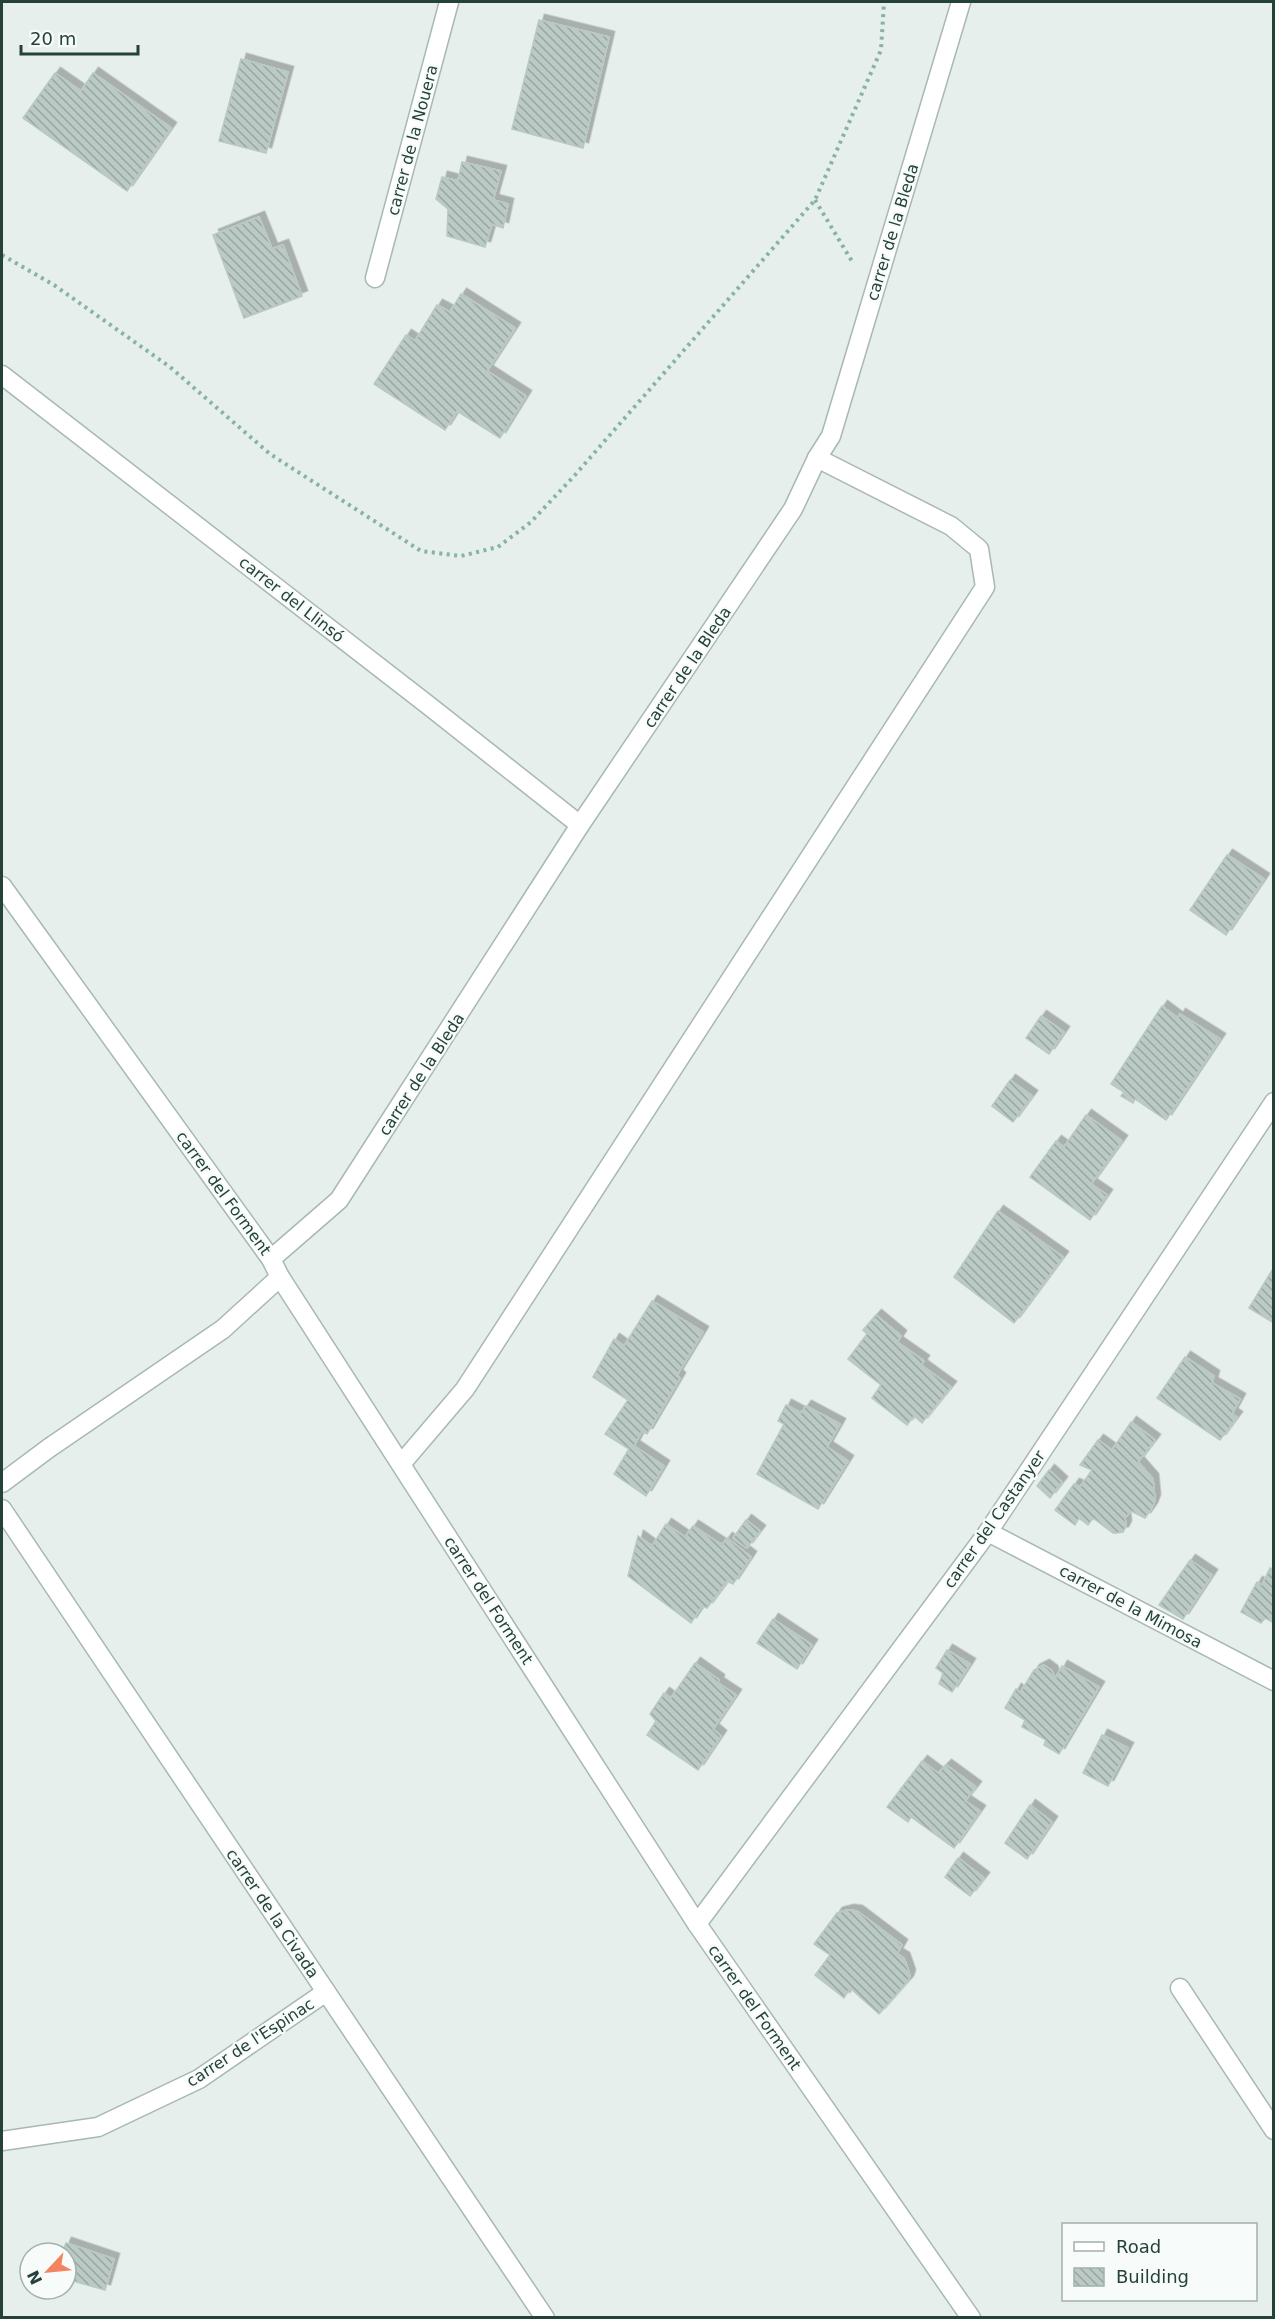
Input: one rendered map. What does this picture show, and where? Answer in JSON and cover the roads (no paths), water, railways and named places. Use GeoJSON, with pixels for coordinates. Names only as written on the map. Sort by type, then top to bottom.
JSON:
{"type":"FeatureCollection","features":[{"type":"Feature","properties":{"kind":"street","name":"carrer de la Nouera"},"geometry":{"type":"LineString","coordinates":[[375,279],[449,2]]}},
{"type":"Feature","properties":{"kind":"street","name":"carrer de la Bleda"},"geometry":{"type":"LineString","coordinates":[[271,1259],[339,1200],[580,825],[793,509],[817,458],[831,436],[961,2]]}},
{"type":"Feature","properties":{"kind":"street","name":"carrer del Llinsó"},"geometry":{"type":"LineString","coordinates":[[2,375],[580,825]]}},
{"type":"Feature","properties":{"kind":"street"},"geometry":{"type":"LineString","coordinates":[[402,1463],[465,1389],[985,587],[979,549],[951,525],[817,458]]}},
{"type":"Feature","properties":{"kind":"street","name":"carrer del Forment"},"geometry":{"type":"LineString","coordinates":[[2,886],[271,1259],[697,1924],[971,2318]]}},
{"type":"Feature","properties":{"kind":"street","name":"carrer del Castanyer"},"geometry":{"type":"LineString","coordinates":[[697,1924],[988,1532],[1274,1102]]}},
{"type":"Feature","properties":{"kind":"street"},"geometry":{"type":"LineString","coordinates":[[2,1483],[49,1448],[223,1329],[280,1276]]}},
{"type":"Feature","properties":{"kind":"street","name":"carrer de la Civada"},"geometry":{"type":"LineString","coordinates":[[2,1509],[545,2318]]}},
{"type":"Feature","properties":{"kind":"street","name":"carrer de la Mimosa"},"geometry":{"type":"LineString","coordinates":[[988,1532],[1274,1681]]}},
{"type":"Feature","properties":{"kind":"street"},"geometry":{"type":"LineString","coordinates":[[1180,1988],[1274,2130]]}},
{"type":"Feature","properties":{"kind":"street","name":"carrer de l'Espinac"},"geometry":{"type":"LineString","coordinates":[[2,2141],[98,2127],[199,2079],[326,1992]]}}]}
